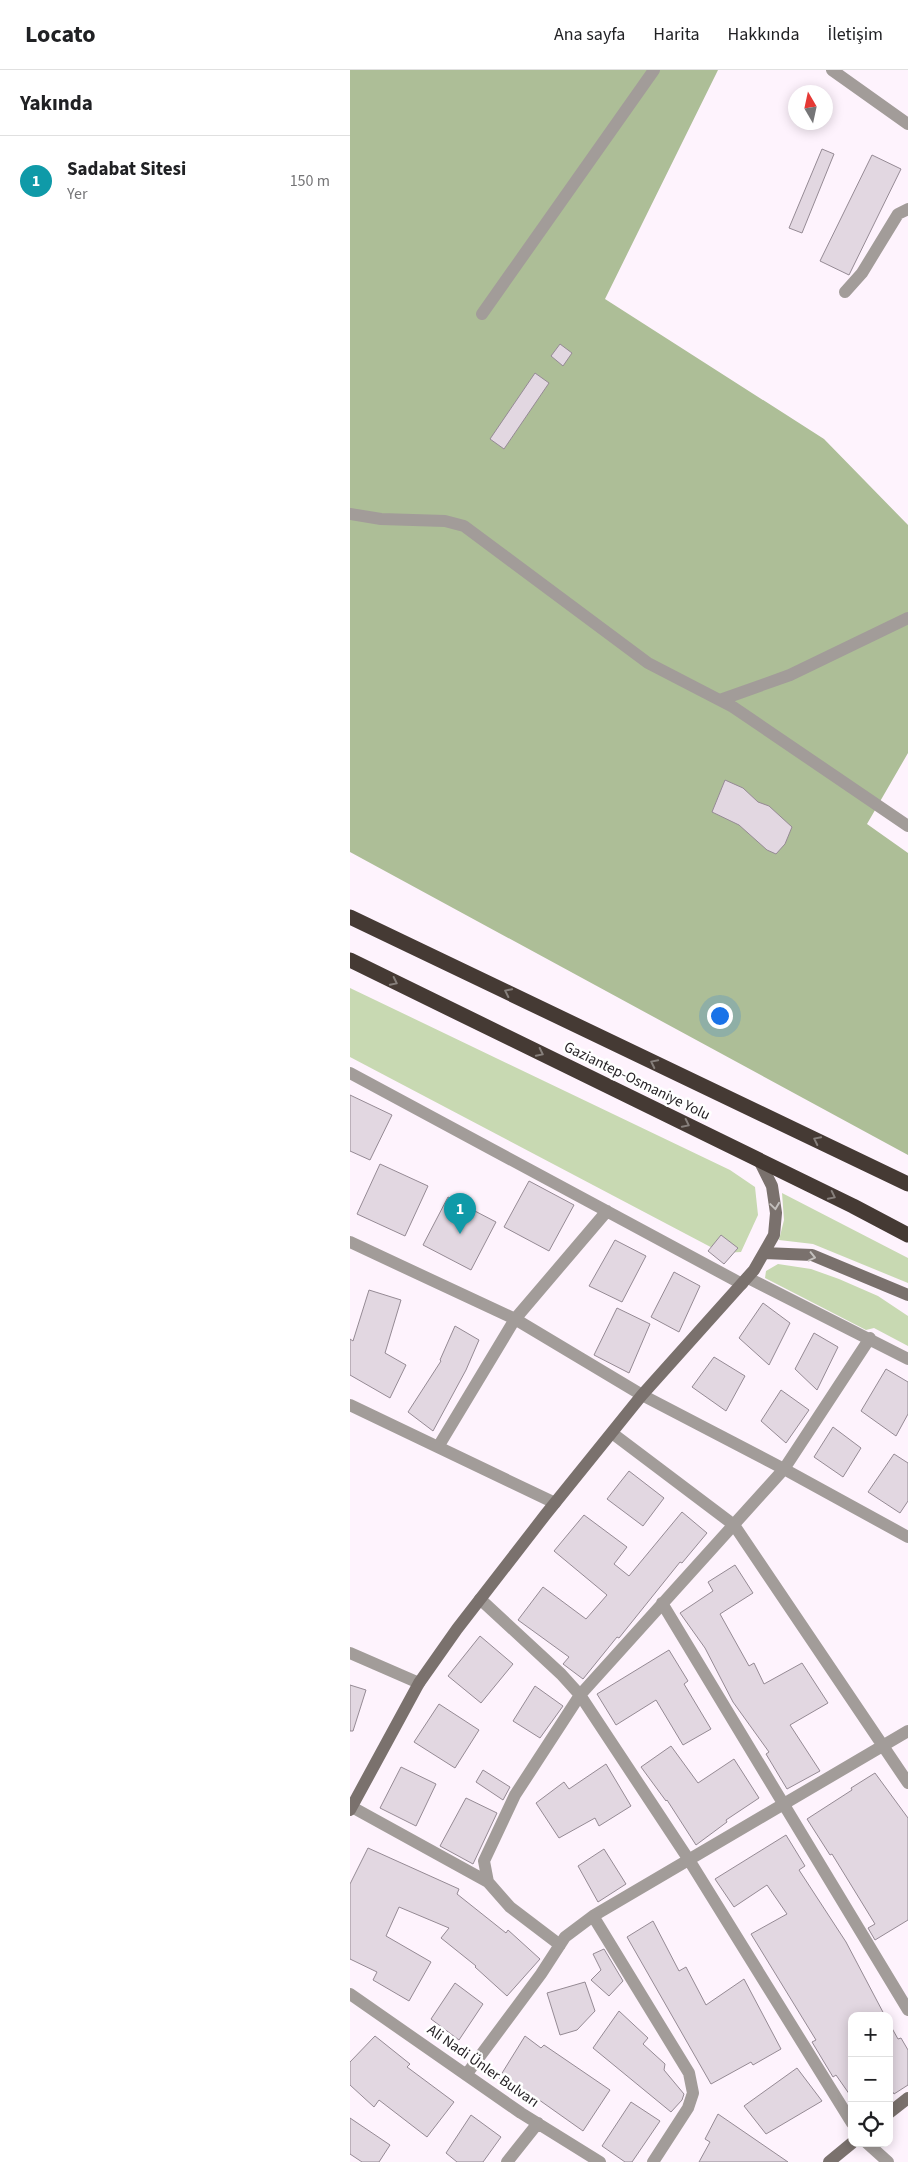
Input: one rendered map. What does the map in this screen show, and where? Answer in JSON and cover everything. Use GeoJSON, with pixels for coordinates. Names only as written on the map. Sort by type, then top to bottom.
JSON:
{"type":"FeatureCollection","features":[{"type":"Feature","properties":{"kind":"highway","name":"Gaziantep-Osmaniye Yolu"},"geometry":{"type":"LineString","coordinates":[[350,917],[908,1184]]}},
{"type":"Feature","properties":{"kind":"highway","name":"Gaziantep-Osmaniye Yolu"},"geometry":{"type":"LineString","coordinates":[[350,960],[908,1235]]}},
{"type":"Feature","properties":{"kind":"street"},"geometry":{"type":"LineString","coordinates":[[482,314],[654,70]]}},
{"type":"Feature","properties":{"kind":"street"},"geometry":{"type":"LineString","coordinates":[[832,70],[908,124]]}},
{"type":"Feature","properties":{"kind":"street"},"geometry":{"type":"LineString","coordinates":[[845,292],[862,273],[898,214],[908,209]]}},
{"type":"Feature","properties":{"kind":"street"},"geometry":{"type":"LineString","coordinates":[[350,514],[381,519],[445,521],[464,526],[648,663],[733,707],[908,826]]}},
{"type":"Feature","properties":{"kind":"street"},"geometry":{"type":"LineString","coordinates":[[720,700],[790,675],[908,618]]}},
{"type":"Feature","properties":{"kind":"street"},"geometry":{"type":"LineString","coordinates":[[350,1073],[607,1211],[745,1281],[870,1338],[908,1358]]}},
{"type":"Feature","properties":{"kind":"street"},"geometry":{"type":"LineString","coordinates":[[560,1945],[510,1907],[488,1882],[351,1808],[419,1683],[480,1599],[642,1395],[745,1281],[764,1253],[774,1235],[776,1213],[772,1186],[759,1160]]}},
{"type":"Feature","properties":{"kind":"street"},"geometry":{"type":"LineString","coordinates":[[438,1447],[515,1319],[607,1211]]}},
{"type":"Feature","properties":{"kind":"street"},"geometry":{"type":"LineString","coordinates":[[350,1242],[515,1319],[642,1395],[784,1469],[908,1537]]}},
{"type":"Feature","properties":{"kind":"street"},"geometry":{"type":"LineString","coordinates":[[764,1253],[812,1255],[908,1295]]}},
{"type":"Feature","properties":{"kind":"street"},"geometry":{"type":"LineString","coordinates":[[488,1882],[484,1861],[515,1795],[580,1694],[784,1469],[870,1338]]}},
{"type":"Feature","properties":{"kind":"street"},"geometry":{"type":"LineString","coordinates":[[350,1406],[555,1503]]}},
{"type":"Feature","properties":{"kind":"street"},"geometry":{"type":"LineString","coordinates":[[612,1433],[734,1526],[908,1783]]}},
{"type":"Feature","properties":{"kind":"street"},"geometry":{"type":"LineString","coordinates":[[480,1599],[580,1694],[689,1860],[848,2116]]}},
{"type":"Feature","properties":{"kind":"street"},"geometry":{"type":"LineString","coordinates":[[662,1603],[908,2010]]}},
{"type":"Feature","properties":{"kind":"street"},"geometry":{"type":"LineString","coordinates":[[350,1653],[419,1683]]}},
{"type":"Feature","properties":{"kind":"street"},"geometry":{"type":"LineString","coordinates":[[466,2075],[565,1937],[593,1916],[784,1806],[908,1731]]}},
{"type":"Feature","properties":{"kind":"street"},"geometry":{"type":"LineString","coordinates":[[593,1916],[689,2073],[693,2093],[688,2108],[653,2162]]}},
{"type":"Feature","properties":{"kind":"street","name":"Ali Nadi Ünler Bulvarı"},"geometry":{"type":"LineString","coordinates":[[350,1994],[466,2075],[600,2162]]}},
{"type":"Feature","properties":{"kind":"street"},"geometry":{"type":"LineString","coordinates":[[893,2110],[908,2098]]}},
{"type":"Feature","properties":{"kind":"street"},"geometry":{"type":"LineString","coordinates":[[507,2162],[538,2123]]}},
{"type":"Feature","properties":{"kind":"street"},"geometry":{"type":"LineString","coordinates":[[829,2162],[848,2146]]}},
{"type":"Feature","properties":{"kind":"street"},"geometry":{"type":"LineString","coordinates":[[872,2147],[888,2162]]}},
{"type":"Feature","properties":{"kind":"green space"},"geometry":{"type":"Polygon","coordinates":[[[350,70],[718,70],[605,299],[824,439],[908,525],[908,753],[867,824],[908,853],[908,1155],[350,852],[350,70]]]}},
{"type":"Feature","properties":{"kind":"green space"},"geometry":{"type":"Polygon","coordinates":[[[350,988],[730,1170],[755,1187],[758,1215],[741,1252],[722,1253],[350,1057],[350,988]]]}},
{"type":"Feature","properties":{"kind":"green space"},"geometry":{"type":"Polygon","coordinates":[[[782,1193],[908,1258],[908,1283],[813,1244],[779,1240],[784,1220],[782,1193]]]}},
{"type":"Feature","properties":{"kind":"green space"},"geometry":{"type":"Polygon","coordinates":[[[778,1264],[811,1269],[878,1296],[908,1316],[908,1346],[874,1328],[866,1330],[765,1278],[766,1271],[778,1264]]]}},
{"type":"Feature","properties":{"kind":"building"},"geometry":{"type":"Polygon","coordinates":[[[822,149],[834,154],[802,233],[789,228],[822,149]]]}},
{"type":"Feature","properties":{"kind":"building"},"geometry":{"type":"Polygon","coordinates":[[[872,155],[901,169],[849,275],[820,261],[872,155]]]}},
{"type":"Feature","properties":{"kind":"building"},"geometry":{"type":"Polygon","coordinates":[[[560,344],[572,353],[563,366],[551,356],[560,344]]]}},
{"type":"Feature","properties":{"kind":"building"},"geometry":{"type":"Polygon","coordinates":[[[535,373],[549,383],[504,449],[490,439],[535,373]]]}},
{"type":"Feature","properties":{"kind":"building"},"geometry":{"type":"Polygon","coordinates":[[[725,780],[743,788],[758,802],[769,806],[792,827],[785,844],[776,854],[767,850],[739,825],[712,812],[725,780]]]}},
{"type":"Feature","properties":{"kind":"building"},"geometry":{"type":"Polygon","coordinates":[[[350,1095],[392,1115],[370,1160],[350,1151],[350,1095]]]}},
{"type":"Feature","properties":{"kind":"building"},"geometry":{"type":"Polygon","coordinates":[[[380,1164],[428,1186],[405,1236],[357,1214],[380,1164]]]}},
{"type":"Feature","properties":{"kind":"building"},"geometry":{"type":"Polygon","coordinates":[[[529,1181],[574,1205],[549,1251],[504,1227],[529,1181]]]}},
{"type":"Feature","properties":{"kind":"building"},"geometry":{"type":"Polygon","coordinates":[[[448,1197],[496,1222],[471,1270],[423,1245],[448,1197]]]}},
{"type":"Feature","properties":{"kind":"building"},"geometry":{"type":"Polygon","coordinates":[[[721,1235],[738,1248],[724,1264],[708,1251],[721,1235]]]}},
{"type":"Feature","properties":{"kind":"building"},"geometry":{"type":"Polygon","coordinates":[[[615,1240],[646,1256],[622,1302],[589,1286],[615,1240]]]}},
{"type":"Feature","properties":{"kind":"building"},"geometry":{"type":"Polygon","coordinates":[[[674,1272],[700,1286],[679,1332],[651,1317],[674,1272]]]}},
{"type":"Feature","properties":{"kind":"building"},"geometry":{"type":"Polygon","coordinates":[[[369,1290],[401,1300],[385,1353],[406,1365],[390,1398],[350,1375],[350,1339],[353,1341],[369,1290]]]}},
{"type":"Feature","properties":{"kind":"building"},"geometry":{"type":"Polygon","coordinates":[[[763,1303],[790,1323],[769,1365],[739,1338],[763,1303]]]}},
{"type":"Feature","properties":{"kind":"building"},"geometry":{"type":"Polygon","coordinates":[[[617,1308],[650,1324],[629,1373],[594,1355],[617,1308]]]}},
{"type":"Feature","properties":{"kind":"building"},"geometry":{"type":"Polygon","coordinates":[[[455,1326],[479,1340],[466,1370],[433,1431],[408,1412],[441,1361],[455,1326]]]}},
{"type":"Feature","properties":{"kind":"building"},"geometry":{"type":"Polygon","coordinates":[[[814,1333],[838,1347],[817,1390],[795,1369],[814,1333]]]}},
{"type":"Feature","properties":{"kind":"building"},"geometry":{"type":"Polygon","coordinates":[[[714,1357],[745,1376],[726,1411],[692,1387],[714,1357]]]}},
{"type":"Feature","properties":{"kind":"building"},"geometry":{"type":"Polygon","coordinates":[[[886,1369],[908,1382],[908,1414],[896,1436],[861,1411],[886,1369]]]}},
{"type":"Feature","properties":{"kind":"building"},"geometry":{"type":"Polygon","coordinates":[[[781,1390],[809,1410],[786,1443],[761,1421],[781,1390]]]}},
{"type":"Feature","properties":{"kind":"building"},"geometry":{"type":"Polygon","coordinates":[[[833,1427],[861,1448],[843,1477],[814,1457],[833,1427]]]}},
{"type":"Feature","properties":{"kind":"building"},"geometry":{"type":"Polygon","coordinates":[[[894,1454],[908,1463],[908,1501],[900,1513],[868,1492],[894,1454]]]}},
{"type":"Feature","properties":{"kind":"building"},"geometry":{"type":"Polygon","coordinates":[[[629,1471],[664,1498],[643,1526],[607,1499],[629,1471]]]}},
{"type":"Feature","properties":{"kind":"building"},"geometry":{"type":"Polygon","coordinates":[[[682,1512],[707,1533],[682,1563],[680,1562],[619,1638],[617,1637],[583,1679],[563,1664],[569,1657],[518,1620],[543,1587],[586,1619],[607,1595],[554,1551],[584,1515],[627,1547],[614,1564],[629,1576],[682,1512]]]}},
{"type":"Feature","properties":{"kind":"building"},"geometry":{"type":"Polygon","coordinates":[[[735,1565],[753,1593],[720,1614],[749,1666],[754,1663],[764,1684],[802,1663],[828,1703],[790,1725],[820,1771],[787,1789],[766,1754],[769,1752],[733,1702],[705,1648],[680,1613],[713,1591],[708,1582],[735,1565]]]}},
{"type":"Feature","properties":{"kind":"building"},"geometry":{"type":"Polygon","coordinates":[[[480,1636],[513,1664],[481,1703],[448,1676],[480,1636]]]}},
{"type":"Feature","properties":{"kind":"building"},"geometry":{"type":"Polygon","coordinates":[[[669,1650],[688,1681],[684,1684],[711,1729],[683,1745],[656,1700],[616,1725],[597,1694],[669,1650]]]}},
{"type":"Feature","properties":{"kind":"building"},"geometry":{"type":"Polygon","coordinates":[[[350,1685],[366,1690],[353,1731],[350,1731],[350,1685]]]}},
{"type":"Feature","properties":{"kind":"building"},"geometry":{"type":"Polygon","coordinates":[[[535,1686],[563,1706],[540,1738],[513,1721],[535,1686]]]}},
{"type":"Feature","properties":{"kind":"building"},"geometry":{"type":"Polygon","coordinates":[[[439,1704],[479,1730],[455,1768],[414,1742],[439,1704]]]}},
{"type":"Feature","properties":{"kind":"building"},"geometry":{"type":"Polygon","coordinates":[[[671,1746],[698,1783],[734,1759],[759,1798],[726,1820],[727,1822],[696,1845],[667,1800],[641,1767],[671,1746]]]}},
{"type":"Feature","properties":{"kind":"building"},"geometry":{"type":"Polygon","coordinates":[[[606,1764],[631,1806],[599,1826],[595,1818],[559,1838],[536,1803],[564,1782],[569,1789],[606,1764]]]}},
{"type":"Feature","properties":{"kind":"building"},"geometry":{"type":"Polygon","coordinates":[[[401,1767],[436,1784],[416,1826],[380,1808],[401,1767]]]}},
{"type":"Feature","properties":{"kind":"building"},"geometry":{"type":"Polygon","coordinates":[[[483,1770],[510,1787],[503,1800],[476,1782],[483,1770]]]}},
{"type":"Feature","properties":{"kind":"building"},"geometry":{"type":"Polygon","coordinates":[[[875,1773],[908,1818],[908,1920],[875,1940],[868,1928],[875,1924],[832,1854],[830,1855],[807,1819],[875,1773]]]}},
{"type":"Feature","properties":{"kind":"building"},"geometry":{"type":"Polygon","coordinates":[[[466,1798],[497,1813],[473,1864],[440,1846],[466,1798]]]}},
{"type":"Feature","properties":{"kind":"building"},"geometry":{"type":"Polygon","coordinates":[[[786,1835],[805,1866],[799,1870],[846,1942],[883,2012],[848,2012],[848,2092],[836,2075],[833,2077],[812,2042],[816,2040],[751,1934],[787,1914],[767,1885],[734,1907],[715,1879],[786,1835]]]}},
{"type":"Feature","properties":{"kind":"building"},"geometry":{"type":"Polygon","coordinates":[[[368,1848],[459,1889],[457,1894],[506,1933],[508,1930],[540,1959],[507,1996],[476,1966],[441,1938],[449,1928],[399,1907],[386,1936],[431,1962],[409,2001],[373,1980],[377,1972],[350,1959],[350,1884],[368,1848]]]}},
{"type":"Feature","properties":{"kind":"building"},"geometry":{"type":"Polygon","coordinates":[[[604,1849],[626,1884],[598,1902],[578,1866],[604,1849]]]}},
{"type":"Feature","properties":{"kind":"building"},"geometry":{"type":"Polygon","coordinates":[[[653,1921],[679,1971],[686,1967],[706,2005],[744,1979],[781,2049],[753,2065],[751,2062],[711,2084],[627,1937],[653,1921]]]}},
{"type":"Feature","properties":{"kind":"building"},"geometry":{"type":"Polygon","coordinates":[[[604,1949],[623,1981],[609,1996],[591,1980],[601,1970],[593,1954],[604,1949]]]}},
{"type":"Feature","properties":{"kind":"building"},"geometry":{"type":"Polygon","coordinates":[[[585,1982],[595,2011],[577,2030],[560,2035],[547,1993],[585,1982]]]}},
{"type":"Feature","properties":{"kind":"building"},"geometry":{"type":"Polygon","coordinates":[[[455,1983],[483,2004],[459,2040],[431,2019],[455,1983]]]}},
{"type":"Feature","properties":{"kind":"building"},"geometry":{"type":"Polygon","coordinates":[[[619,2011],[648,2038],[643,2044],[665,2064],[664,2070],[684,2094],[682,2100],[671,2112],[593,2048],[619,2011]]]}},
{"type":"Feature","properties":{"kind":"building"},"geometry":{"type":"Polygon","coordinates":[[[893,2030],[898,2039],[901,2038],[908,2050],[908,2085],[894,2094],[893,2030]]]}},
{"type":"Feature","properties":{"kind":"building"},"geometry":{"type":"Polygon","coordinates":[[[375,2036],[410,2064],[407,2067],[454,2102],[427,2137],[379,2100],[374,2107],[350,2085],[350,2062],[375,2036]]]}},
{"type":"Feature","properties":{"kind":"building"},"geometry":{"type":"Polygon","coordinates":[[[525,2036],[541,2048],[544,2045],[610,2090],[583,2131],[535,2097],[534,2099],[499,2078],[525,2036]]]}},
{"type":"Feature","properties":{"kind":"building"},"geometry":{"type":"Polygon","coordinates":[[[797,2068],[822,2101],[766,2134],[744,2106],[797,2068]]]}},
{"type":"Feature","properties":{"kind":"building"},"geometry":{"type":"Polygon","coordinates":[[[631,2102],[660,2121],[632,2162],[625,2162],[602,2146],[631,2102]]]}},
{"type":"Feature","properties":{"kind":"building"},"geometry":{"type":"Polygon","coordinates":[[[718,2114],[788,2162],[699,2162],[710,2142],[705,2139],[718,2114]]]}},
{"type":"Feature","properties":{"kind":"building"},"geometry":{"type":"Polygon","coordinates":[[[471,2115],[501,2137],[483,2162],[457,2162],[446,2153],[471,2115]]]}},
{"type":"Feature","properties":{"kind":"building"},"geometry":{"type":"Polygon","coordinates":[[[350,2118],[390,2145],[379,2162],[362,2162],[350,2154],[350,2118]]]}},
{"type":"Feature","properties":{"kind":"place","name":"Sadabat Sitesi"},"geometry":{"type":"Point","coordinates":[460,1234]}}]}
